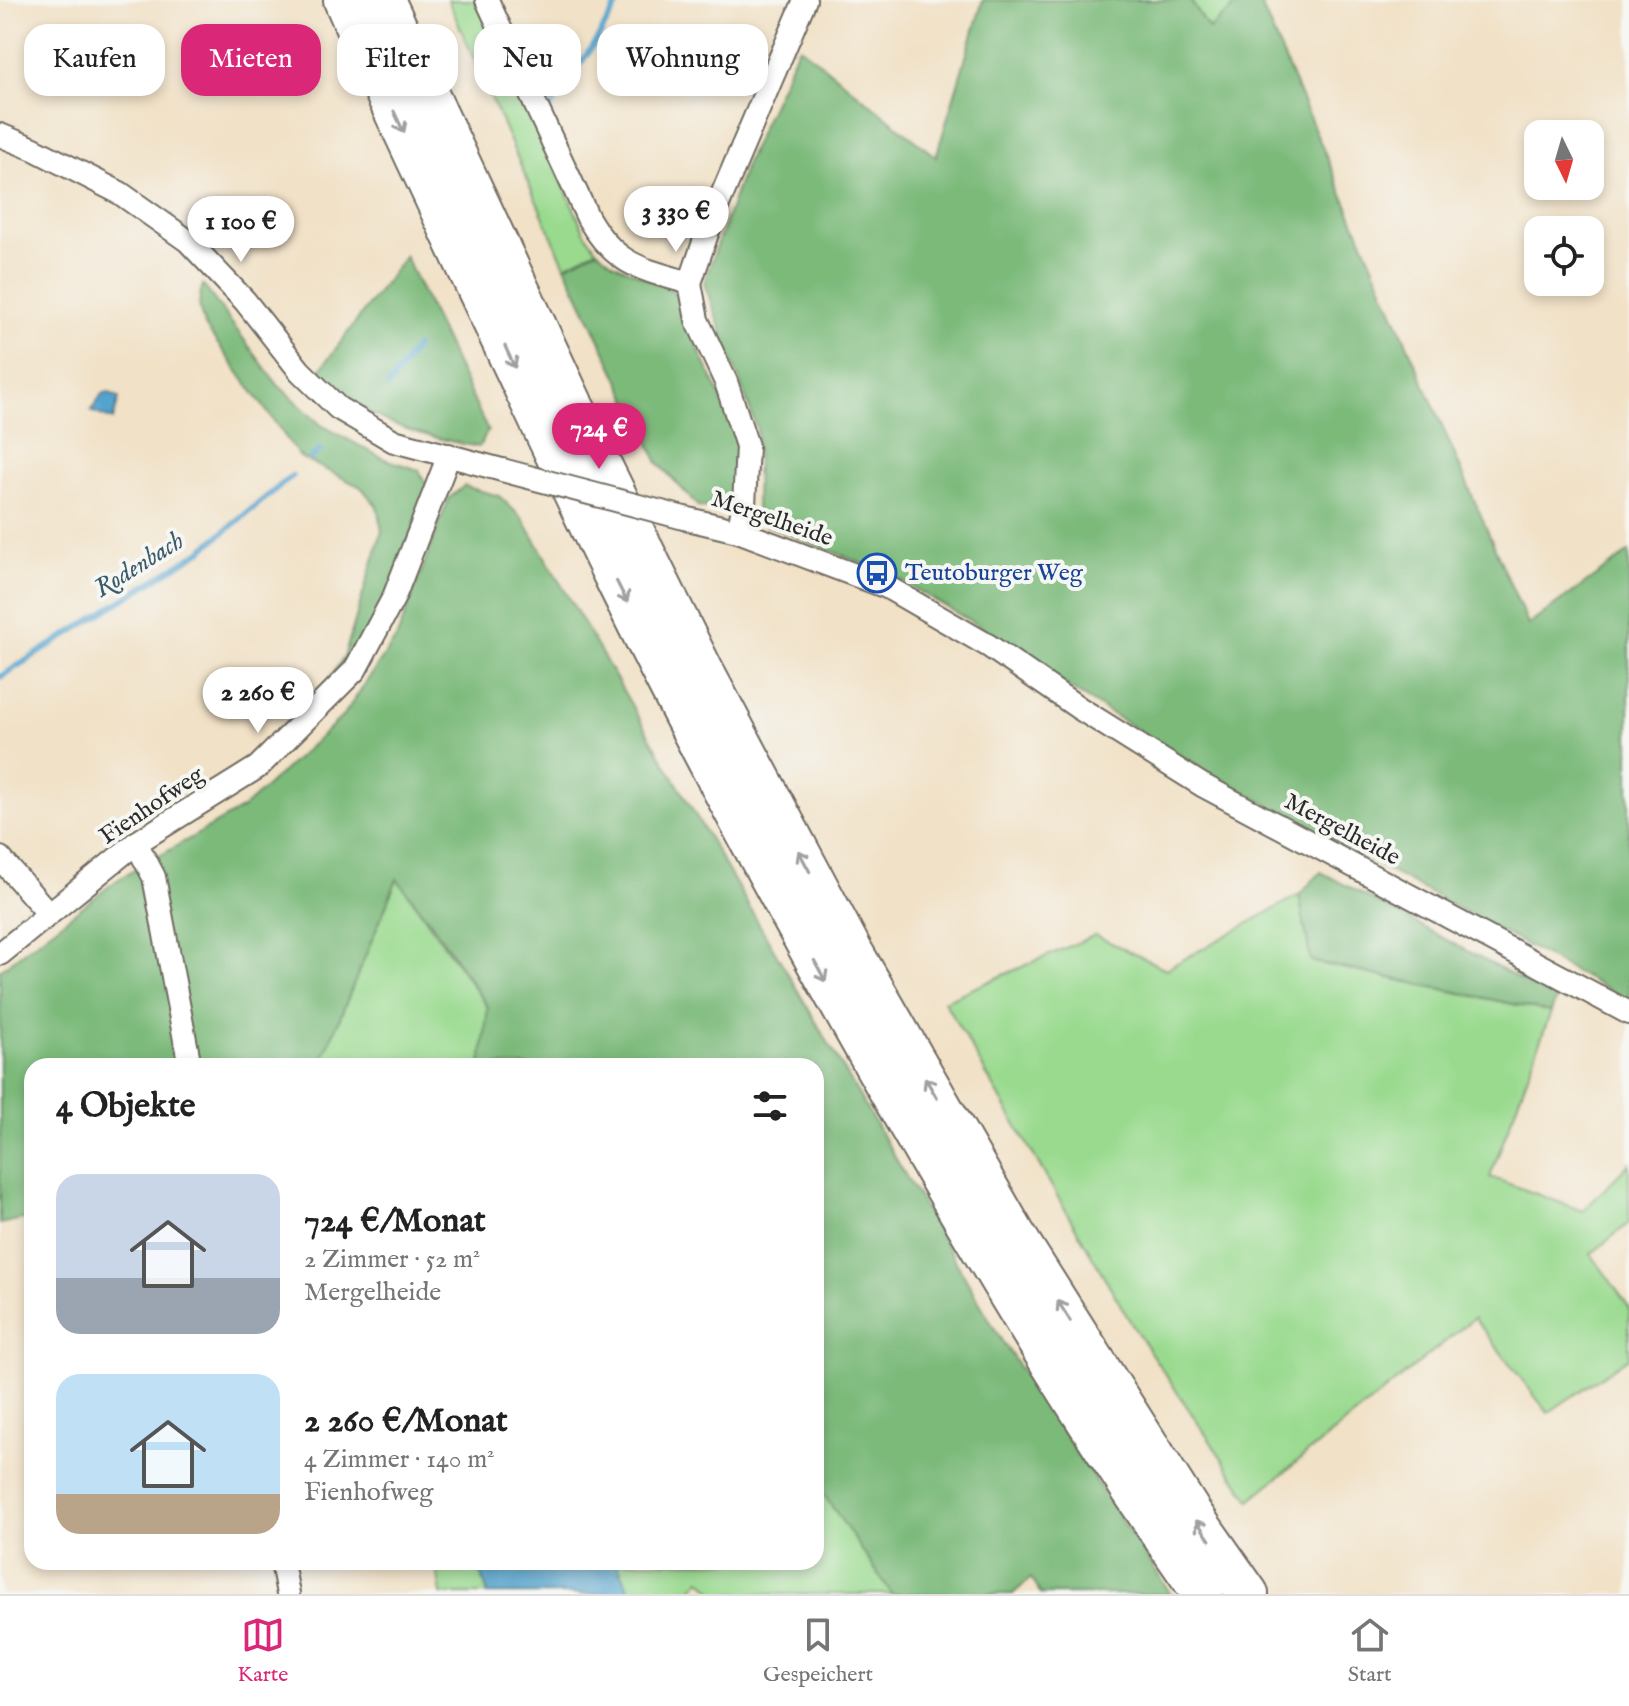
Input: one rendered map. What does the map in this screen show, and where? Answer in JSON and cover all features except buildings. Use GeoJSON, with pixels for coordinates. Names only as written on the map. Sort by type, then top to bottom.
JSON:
{"type":"FeatureCollection","features":[{"type":"Feature","properties":{"kind":"highway"},"geometry":{"type":"LineString","coordinates":[[344,0],[617,582],[823,977],[989,1264],[1203,1594]]}},
{"type":"Feature","properties":{"kind":"highway"},"geometry":{"type":"LineString","coordinates":[[384,0],[619,501],[703,671],[853,953],[1015,1235],[1191,1513],[1248,1594]]}},
{"type":"Feature","properties":{"kind":"street"},"geometry":{"type":"LineString","coordinates":[[487,0],[599,238],[616,254],[636,266],[690,283]]}},
{"type":"Feature","properties":{"kind":"street"},"geometry":{"type":"LineString","coordinates":[[738,531],[744,505],[747,446],[726,382],[697,320],[690,283],[713,216],[805,0]]}},
{"type":"Feature","properties":{"kind":"street","name":"Mergelheide"},"geometry":{"type":"LineString","coordinates":[[0,135],[120,193],[188,241],[245,301],[300,371],[338,408],[394,441],[738,531],[887,587],[989,646],[1079,708],[1202,785],[1629,1013]]}},
{"type":"Feature","properties":{"kind":"street","name":"Fienhofweg"},"geometry":{"type":"LineString","coordinates":[[0,954],[136,843],[258,767],[355,670],[394,597],[449,455]]}},
{"type":"Feature","properties":{"kind":"street"},"geometry":{"type":"LineString","coordinates":[[136,843],[154,877],[188,1058]]}},
{"type":"Feature","properties":{"kind":"street"},"geometry":{"type":"LineString","coordinates":[[0,858],[49,914]]}},
{"type":"Feature","properties":{"kind":"street"},"geometry":{"type":"LineString","coordinates":[[284,1570],[288,1594]]}},
{"type":"Feature","properties":{"kind":"green space"},"geometry":{"type":"Polygon","coordinates":[[[448,0],[480,0],[491,24],[474,24],[474,59],[448,0]]]}},
{"type":"Feature","properties":{"kind":"green space"},"geometry":{"type":"Polygon","coordinates":[[[983,0],[1190,0],[1209,29],[1242,0],[1259,0],[1528,625],[1629,552],[1629,1001],[1207,772],[1079,694],[994,635],[891,575],[756,521],[757,429],[704,283],[747,160],[799,46],[936,157],[983,0]]]}},
{"type":"Feature","properties":{"kind":"green space"},"geometry":{"type":"Polygon","coordinates":[[[1190,0],[1242,0],[1209,29],[1190,0]]]}},
{"type":"Feature","properties":{"kind":"green space"},"geometry":{"type":"Polygon","coordinates":[[[490,96],[523,96],[584,231],[597,250],[565,266],[490,96]]]}},
{"type":"Feature","properties":{"kind":"green space"},"geometry":{"type":"Polygon","coordinates":[[[597,250],[613,263],[681,297],[695,342],[734,425],[739,461],[734,497],[713,508],[699,507],[658,463],[565,266],[597,250]]]}},
{"type":"Feature","properties":{"kind":"green space"},"geometry":{"type":"Polygon","coordinates":[[[405,256],[488,431],[479,447],[431,437],[385,421],[356,405],[317,374],[405,256]]]}},
{"type":"Feature","properties":{"kind":"green space"},"geometry":{"type":"Polygon","coordinates":[[[203,285],[278,385],[321,425],[382,458],[419,470],[428,488],[388,594],[349,665],[305,713],[344,657],[382,531],[377,506],[361,487],[300,457],[205,326],[200,306],[203,285]]]}},
{"type":"Feature","properties":{"kind":"green space"},"geometry":{"type":"Polygon","coordinates":[[[464,486],[499,496],[523,519],[1002,1341],[1171,1594],[1041,1594],[1031,1578],[1013,1594],[892,1594],[824,1495],[824,1058],[482,1058],[488,1007],[397,879],[323,1058],[24,1058],[24,1219],[0,1224],[0,970],[117,880],[243,808],[343,716],[397,637],[449,498],[464,486]]]}},
{"type":"Feature","properties":{"kind":"green space"},"geometry":{"type":"Polygon","coordinates":[[[1321,872],[1556,999],[1551,1012],[1311,961],[1299,895],[1321,872]]]}},
{"type":"Feature","properties":{"kind":"green space"},"geometry":{"type":"Polygon","coordinates":[[[397,878],[488,1008],[482,1058],[323,1058],[397,878]]]}},
{"type":"Feature","properties":{"kind":"green space"},"geometry":{"type":"Polygon","coordinates":[[[1299,895],[1311,962],[1551,1012],[1490,1177],[1583,1211],[1629,1164],[1629,1223],[1591,1254],[1629,1307],[1629,1357],[1548,1413],[1474,1318],[1250,1500],[1134,1328],[944,1001],[1095,935],[1166,969],[1299,895]]]}},
{"type":"Feature","properties":{"kind":"green space"},"geometry":{"type":"Polygon","coordinates":[[[824,1495],[892,1594],[715,1594],[701,1579],[688,1594],[631,1594],[620,1570],[824,1570],[824,1495]]]}},
{"type":"Feature","properties":{"kind":"green space"},"geometry":{"type":"Polygon","coordinates":[[[437,1570],[486,1570],[482,1574],[488,1594],[441,1594],[437,1570]]]}},
{"type":"Feature","properties":{"kind":"water"},"geometry":{"type":"Polygon","coordinates":[[[108,392],[119,398],[113,420],[91,411],[102,394],[108,392]]]}},
{"type":"Feature","properties":{"kind":"water"},"geometry":{"type":"Polygon","coordinates":[[[485,1570],[620,1570],[631,1594],[488,1594],[481,1574],[485,1570]]]}},
{"type":"Feature","properties":{"kind":"waterway","name":"Rodenbach"},"geometry":{"type":"LineString","coordinates":[[550,108],[620,0]]}},
{"type":"Feature","properties":{"kind":"waterway","name":"Rodenbach"},"geometry":{"type":"LineString","coordinates":[[388,386],[416,347]]}},
{"type":"Feature","properties":{"kind":"waterway","name":"Rodenbach"},"geometry":{"type":"LineString","coordinates":[[311,458],[320,450]]}},
{"type":"Feature","properties":{"kind":"waterway","name":"Rodenbach"},"geometry":{"type":"LineString","coordinates":[[0,677],[202,550],[292,476]]}},
{"type":"Feature","properties":{"kind":"place","name":"Teutoburger Weg"},"geometry":{"type":"Point","coordinates":[877,573]}}]}
